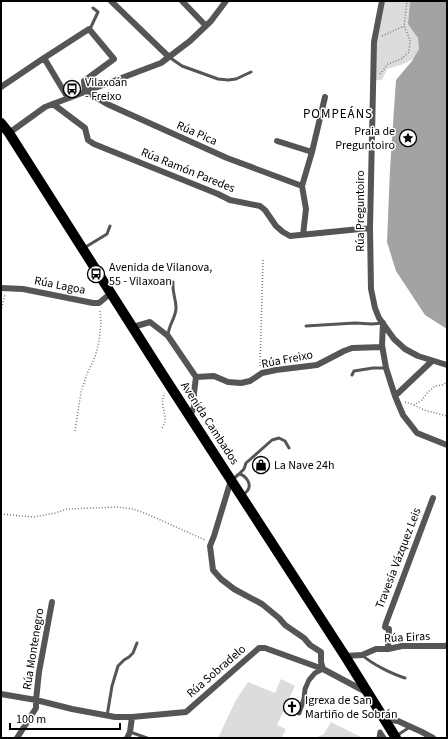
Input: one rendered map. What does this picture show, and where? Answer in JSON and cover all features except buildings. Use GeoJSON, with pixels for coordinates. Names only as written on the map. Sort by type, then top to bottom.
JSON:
{"type":"FeatureCollection","features":[{"type":"Feature","properties":{"kind":"main road","name":"Avenida Cambados"},"geometry":{"type":"LineString","coordinates":[[1,123],[9,133],[190,416],[235,477],[242,497],[345,656],[395,737]]}},
{"type":"Feature","properties":{"kind":"street"},"geometry":{"type":"LineString","coordinates":[[111,1],[169,57]]}},
{"type":"Feature","properties":{"kind":"street"},"geometry":{"type":"LineString","coordinates":[[182,1],[206,26]]}},
{"type":"Feature","properties":{"kind":"street"},"geometry":{"type":"LineString","coordinates":[[9,133],[45,107],[161,63],[190,41],[206,26],[226,1]]}},
{"type":"Feature","properties":{"kind":"street","name":"Rúa Preguntoiro"},"geometry":{"type":"LineString","coordinates":[[382,1],[374,42],[370,228],[371,289],[379,318],[394,339],[405,349],[418,356],[447,365]]}},
{"type":"Feature","properties":{"kind":"street"},"geometry":{"type":"LineString","coordinates":[[1,87],[89,30],[114,60],[84,81],[85,91]]}},
{"type":"Feature","properties":{"kind":"street"},"geometry":{"type":"LineString","coordinates":[[44,58],[68,98]]}},
{"type":"Feature","properties":{"kind":"street","name":"Rúa Pica"},"geometry":{"type":"LineString","coordinates":[[85,91],[107,104],[227,158],[302,186]]}},
{"type":"Feature","properties":{"kind":"street"},"geometry":{"type":"LineString","coordinates":[[303,235],[306,209],[302,186],[325,97]]}},
{"type":"Feature","properties":{"kind":"street","name":"Rúa Ramón Paredes"},"geometry":{"type":"LineString","coordinates":[[53,104],[85,128],[88,140],[94,144],[230,200],[260,206],[265,210],[276,226],[290,236],[370,228]]}},
{"type":"Feature","properties":{"kind":"street"},"geometry":{"type":"LineString","coordinates":[[277,141],[312,152]]}},
{"type":"Feature","properties":{"kind":"street","name":"Rúa Lagoa"},"geometry":{"type":"LineString","coordinates":[[4,288],[23,289],[92,303],[99,303],[111,293]]}},
{"type":"Feature","properties":{"kind":"street"},"geometry":{"type":"LineString","coordinates":[[133,327],[150,322],[168,336],[196,377],[194,407],[190,416]]}},
{"type":"Feature","properties":{"kind":"street","name":"Rúa Preguntoiro"},"geometry":{"type":"LineString","coordinates":[[383,323],[382,347],[386,368],[403,415],[417,433],[447,445]]}},
{"type":"Feature","properties":{"kind":"street","name":"Rúa Freixo"},"geometry":{"type":"LineString","coordinates":[[196,377],[214,376],[228,382],[241,383],[250,381],[262,373],[317,365],[344,350],[352,348],[382,347]]}},
{"type":"Feature","properties":{"kind":"street"},"geometry":{"type":"LineString","coordinates":[[395,396],[432,361]]}},
{"type":"Feature","properties":{"kind":"street"},"geometry":{"type":"LineString","coordinates":[[235,477],[210,546],[213,570],[221,579],[234,589],[262,604],[279,618],[285,626],[304,638],[310,645],[321,652],[323,669],[315,673],[309,680],[305,689],[304,699],[299,713]]}},
{"type":"Feature","properties":{"kind":"street","name":"Travesía Vázquez Leis"},"geometry":{"type":"LineString","coordinates":[[388,649],[389,629],[385,627],[386,622],[433,498]]}},
{"type":"Feature","properties":{"kind":"street","name":"Rúa Montenegro"},"geometry":{"type":"LineString","coordinates":[[17,738],[36,708],[39,672],[52,602]]}},
{"type":"Feature","properties":{"kind":"street","name":"Rúa Eiras"},"geometry":{"type":"LineString","coordinates":[[345,656],[362,655],[376,649],[388,649],[402,646],[447,645]]}},
{"type":"Feature","properties":{"kind":"street","name":"Rúa Sobradelo"},"geometry":{"type":"LineString","coordinates":[[1,694],[115,717],[186,712],[259,648],[266,648],[323,669],[366,692]]}},
{"type":"Feature","properties":{"kind":"street"},"geometry":{"type":"LineString","coordinates":[[129,735],[132,717]]}},
{"type":"Feature","properties":{"kind":"street"},"geometry":{"type":"LineString","coordinates":[[384,719],[398,721],[433,738]]}},
{"type":"Feature","properties":{"kind":"street"},"geometry":{"type":"LineString","coordinates":[[379,736],[384,738]]}},
{"type":"Feature","properties":{"kind":"lane"},"geometry":{"type":"LineString","coordinates":[[89,30],[98,12],[92,8]]}},
{"type":"Feature","properties":{"kind":"lane"},"geometry":{"type":"LineString","coordinates":[[169,57],[182,66],[218,79],[236,79],[251,72]]}},
{"type":"Feature","properties":{"kind":"lane"},"geometry":{"type":"LineString","coordinates":[[83,249],[107,234],[110,226]]}},
{"type":"Feature","properties":{"kind":"lane"},"geometry":{"type":"LineString","coordinates":[[168,336],[168,330],[174,318],[176,308],[172,289],[173,282]]}},
{"type":"Feature","properties":{"kind":"lane"},"geometry":{"type":"LineString","coordinates":[[306,326],[383,323]]}},
{"type":"Feature","properties":{"kind":"lane"},"geometry":{"type":"LineString","coordinates":[[352,375],[354,372],[373,368],[386,368]]}},
{"type":"Feature","properties":{"kind":"lane"},"geometry":{"type":"LineString","coordinates":[[235,477],[244,468],[246,463],[272,440],[279,438],[285,441],[289,448]]}},
{"type":"Feature","properties":{"kind":"lane"},"geometry":{"type":"LineString","coordinates":[[235,477],[243,475],[250,485],[249,489],[242,497]]}},
{"type":"Feature","properties":{"kind":"lane"},"geometry":{"type":"LineString","coordinates":[[107,716],[112,686],[118,666],[133,653],[137,643]]}},
{"type":"Feature","properties":{"kind":"lane"},"geometry":{"type":"LineString","coordinates":[[362,655],[366,659],[405,678]]}},
{"type":"Feature","properties":{"kind":"lane"},"geometry":{"type":"LineString","coordinates":[[379,736],[384,719]]}},
{"type":"Feature","properties":{"kind":"lane"},"geometry":{"type":"LineString","coordinates":[[395,737],[411,727]]}},
{"type":"Feature","properties":{"kind":"lane"},"geometry":{"type":"LineString","coordinates":[[129,735],[147,738]]}},
{"type":"Feature","properties":{"kind":"path"},"geometry":{"type":"LineString","coordinates":[[373,80],[388,64],[401,59],[409,52],[410,40],[404,26],[407,1]]}},
{"type":"Feature","properties":{"kind":"path"},"geometry":{"type":"LineString","coordinates":[[374,42],[385,34],[404,26]]}},
{"type":"Feature","properties":{"kind":"path"},"geometry":{"type":"LineString","coordinates":[[262,373],[259,365],[263,260]]}},
{"type":"Feature","properties":{"kind":"path"},"geometry":{"type":"LineString","coordinates":[[1,311],[4,288]]}},
{"type":"Feature","properties":{"kind":"path"},"geometry":{"type":"LineString","coordinates":[[76,431],[81,392],[95,357],[98,342],[101,323],[99,303]]}},
{"type":"Feature","properties":{"kind":"path"},"geometry":{"type":"LineString","coordinates":[[414,405],[422,400],[435,386],[442,385],[447,382]]}},
{"type":"Feature","properties":{"kind":"path"},"geometry":{"type":"LineString","coordinates":[[162,428],[165,425],[166,419],[162,402],[163,396],[172,388]]}},
{"type":"Feature","properties":{"kind":"path"},"geometry":{"type":"LineString","coordinates":[[395,396],[406,403],[424,410],[447,416]]}},
{"type":"Feature","properties":{"kind":"path"},"geometry":{"type":"LineString","coordinates":[[1,514],[34,517],[55,513],[66,509],[117,507],[134,509],[205,540],[210,546]]}},
{"type":"Feature","properties":{"kind":"shaded area"},"geometry":{"type":"Polygon","coordinates":[[[382,1],[410,1],[408,24],[418,39],[419,46],[415,57],[405,63],[387,69],[382,80],[373,80],[374,42],[382,1]]]}},
{"type":"Feature","properties":{"kind":"shaded area","name":"Praia de Preguntoiro"},"geometry":{"type":"Polygon","coordinates":[[[410,1],[447,1],[447,329],[425,315],[396,271],[387,242],[396,80],[412,61],[419,49],[418,38],[408,24],[410,1]]]}},
{"type":"Feature","properties":{"kind":"shaded area"},"geometry":{"type":"Polygon","coordinates":[[[281,679],[295,686],[277,725],[286,729],[282,737],[284,738],[218,738],[236,700],[248,682],[275,693],[281,679]]]}},
{"type":"Feature","properties":{"kind":"shaded area"},"geometry":{"type":"Polygon","coordinates":[[[331,722],[363,738],[315,738],[324,734],[331,722]]]}},
{"type":"Feature","properties":{"kind":"place","name":"Vilaxoán - Freixo"},"geometry":{"type":"Point","coordinates":[72,89]}},
{"type":"Feature","properties":{"kind":"place","name":"Praia de Preguntoiro"},"geometry":{"type":"Point","coordinates":[408,138]}},
{"type":"Feature","properties":{"kind":"place","name":"Avenida de Vilanova, 55 - Vilaxoan"},"geometry":{"type":"Point","coordinates":[96,274]}},
{"type":"Feature","properties":{"kind":"place","name":"La Nave 24h"},"geometry":{"type":"Point","coordinates":[261,465]}},
{"type":"Feature","properties":{"kind":"place","name":"Igrexa de San Martiño de Sobrán"},"geometry":{"type":"Point","coordinates":[292,707]}},
{"type":"Feature","properties":{"kind":"district","name":"POMPEÁNS"},"geometry":{"type":"Point","coordinates":[338,113]}}]}
